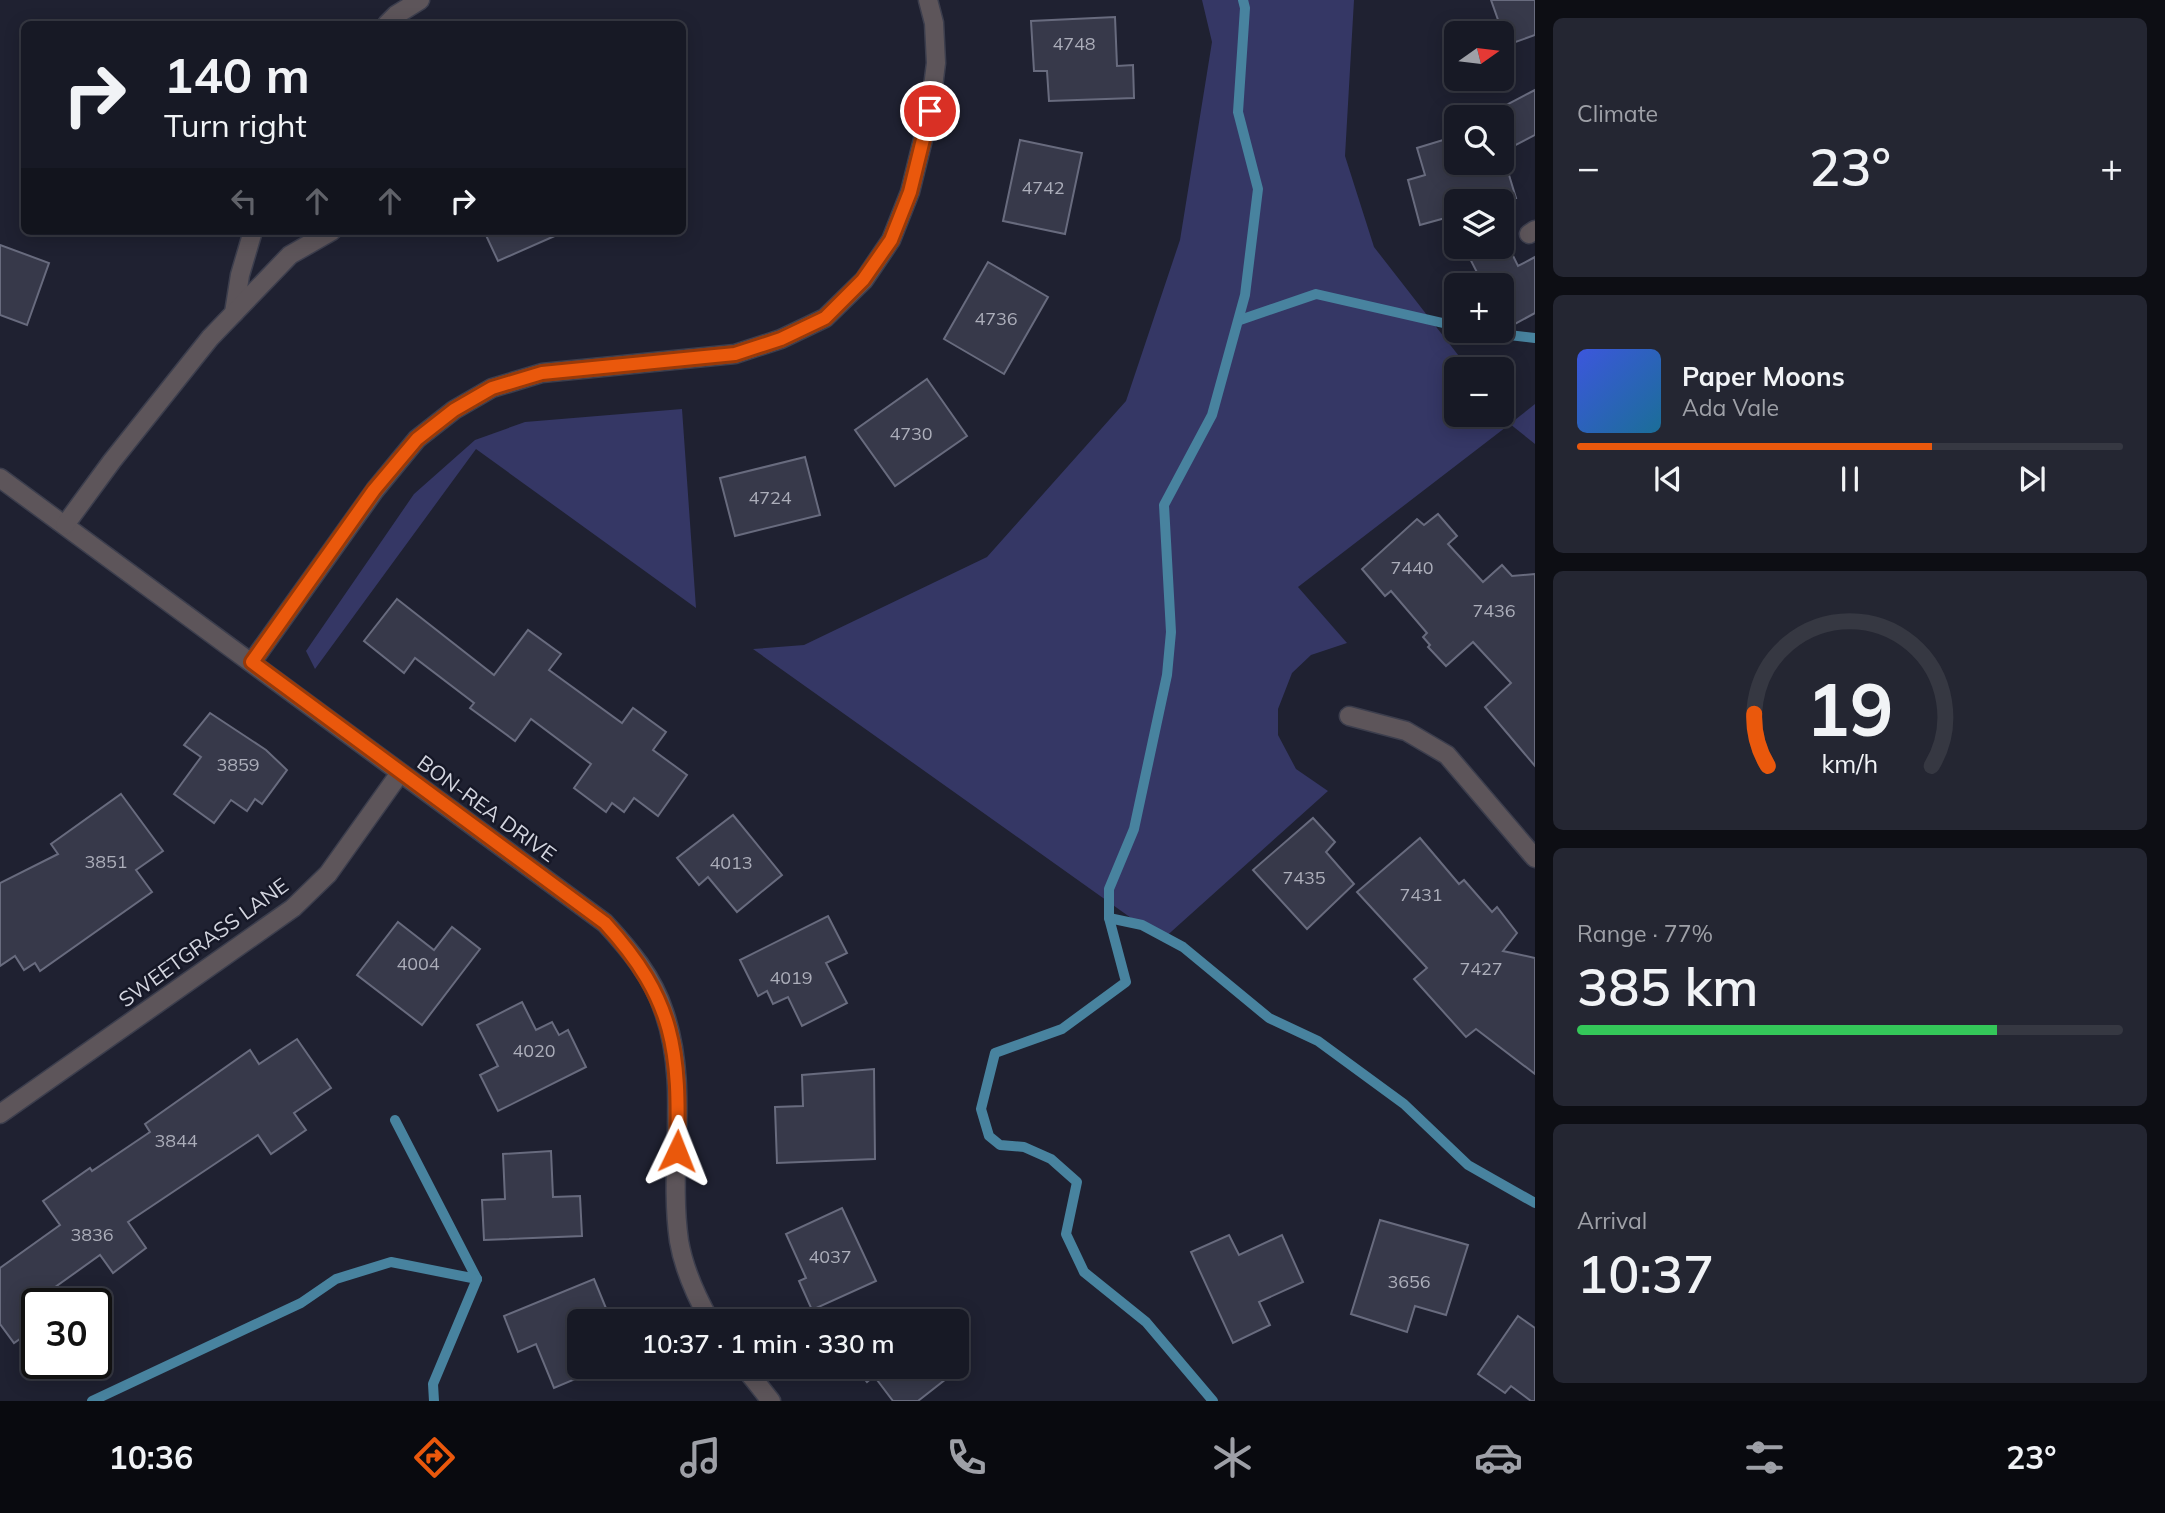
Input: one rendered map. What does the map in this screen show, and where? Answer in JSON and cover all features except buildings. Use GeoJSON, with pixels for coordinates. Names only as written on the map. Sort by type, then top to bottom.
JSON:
{"type":"FeatureCollection","features":[{"type":"Feature","properties":{"kind":"street"},"geometry":{"type":"LineString","coordinates":[[390,21],[420,0]]}},
{"type":"Feature","properties":{"kind":"street"},"geometry":{"type":"LineString","coordinates":[[252,662],[374,490],[417,439],[454,410],[492,388],[542,373],[735,354],[781,339],[825,318],[863,280],[891,240],[910,192],[930,111],[936,63],[932,1]]}},
{"type":"Feature","properties":{"kind":"street"},"geometry":{"type":"LineString","coordinates":[[234,313],[240,275],[252,235]]}},
{"type":"Feature","properties":{"kind":"street"},"geometry":{"type":"LineString","coordinates":[[65,525],[128,440],[210,338],[290,255],[325,235]]}},
{"type":"Feature","properties":{"kind":"street","name":"BON-REA DRIVE"},"geometry":{"type":"LineString","coordinates":[[0,478],[605,923],[629,949],[649,979],[664,1010],[677,1062],[679,1242],[691,1285],[704,1309]]}},
{"type":"Feature","properties":{"kind":"street"},"geometry":{"type":"LineString","coordinates":[[1349,716],[1406,731],[1447,755],[1535,858]]}},
{"type":"Feature","properties":{"kind":"street","name":"SWEETGRASS LANE"},"geometry":{"type":"LineString","coordinates":[[0,1114],[293,908],[328,874],[400,773]]}},
{"type":"Feature","properties":{"kind":"street"},"geometry":{"type":"LineString","coordinates":[[754,1379],[771,1401]]}},
{"type":"Feature","properties":{"kind":"shaded area"},"geometry":{"type":"Polygon","coordinates":[[[1202,0],[1354,0],[1345,156],[1374,247],[1444,337],[1444,343],[1449,343],[1460,357],[1444,357],[1444,427],[1506,427],[1298,587],[1347,643],[1311,655],[1292,673],[1278,709],[1278,735],[1296,769],[1328,791],[1162,940],[753,649],[804,645],[987,557],[1126,401],[1180,240],[1212,42],[1202,0]]]}},
{"type":"Feature","properties":{"kind":"shaded area"},"geometry":{"type":"Polygon","coordinates":[[[1535,404],[1535,444],[1514,427],[1514,421],[1535,404]]]}},
{"type":"Feature","properties":{"kind":"shaded area"},"geometry":{"type":"Polygon","coordinates":[[[682,409],[696,608],[476,449],[315,669],[306,651],[414,494],[475,440],[525,422],[682,409]]]}},
{"type":"Feature","properties":{"kind":"waterway"},"geometry":{"type":"LineString","coordinates":[[1213,1401],[1146,1322],[1084,1272],[1066,1234],[1077,1182],[1051,1159],[1024,1147],[1000,1145],[989,1136],[981,1109],[995,1053],[1062,1029],[1126,982],[1109,918],[1109,889],[1134,829],[1167,675],[1171,632],[1164,505],[1212,415],[1245,295],[1258,189],[1238,112],[1245,8],[1243,0]]}},
{"type":"Feature","properties":{"kind":"waterway"},"geometry":{"type":"LineString","coordinates":[[1240,320],[1316,294],[1444,323]]}},
{"type":"Feature","properties":{"kind":"waterway"},"geometry":{"type":"LineString","coordinates":[[1514,336],[1535,338]]}},
{"type":"Feature","properties":{"kind":"waterway"},"geometry":{"type":"LineString","coordinates":[[1109,918],[1142,925],[1183,947],[1269,1018],[1318,1041],[1404,1104],[1468,1165],[1535,1203]]}},
{"type":"Feature","properties":{"kind":"waterway"},"geometry":{"type":"LineString","coordinates":[[395,1120],[477,1279]]}},
{"type":"Feature","properties":{"kind":"waterway"},"geometry":{"type":"LineString","coordinates":[[92,1401],[301,1303],[336,1279],[391,1262],[477,1279]]}},
{"type":"Feature","properties":{"kind":"waterway"},"geometry":{"type":"LineString","coordinates":[[434,1401],[433,1384],[477,1279]]}},
{"type":"Feature","properties":{"kind":"route"},"geometry":{"type":"LineString","coordinates":[[677,1151],[677,1062],[664,1010],[649,979],[629,949],[605,923],[252,662],[374,490],[417,439],[454,410],[492,388],[542,373],[735,354],[781,339],[825,318],[863,280],[891,240],[910,192],[930,111]]}}]}
